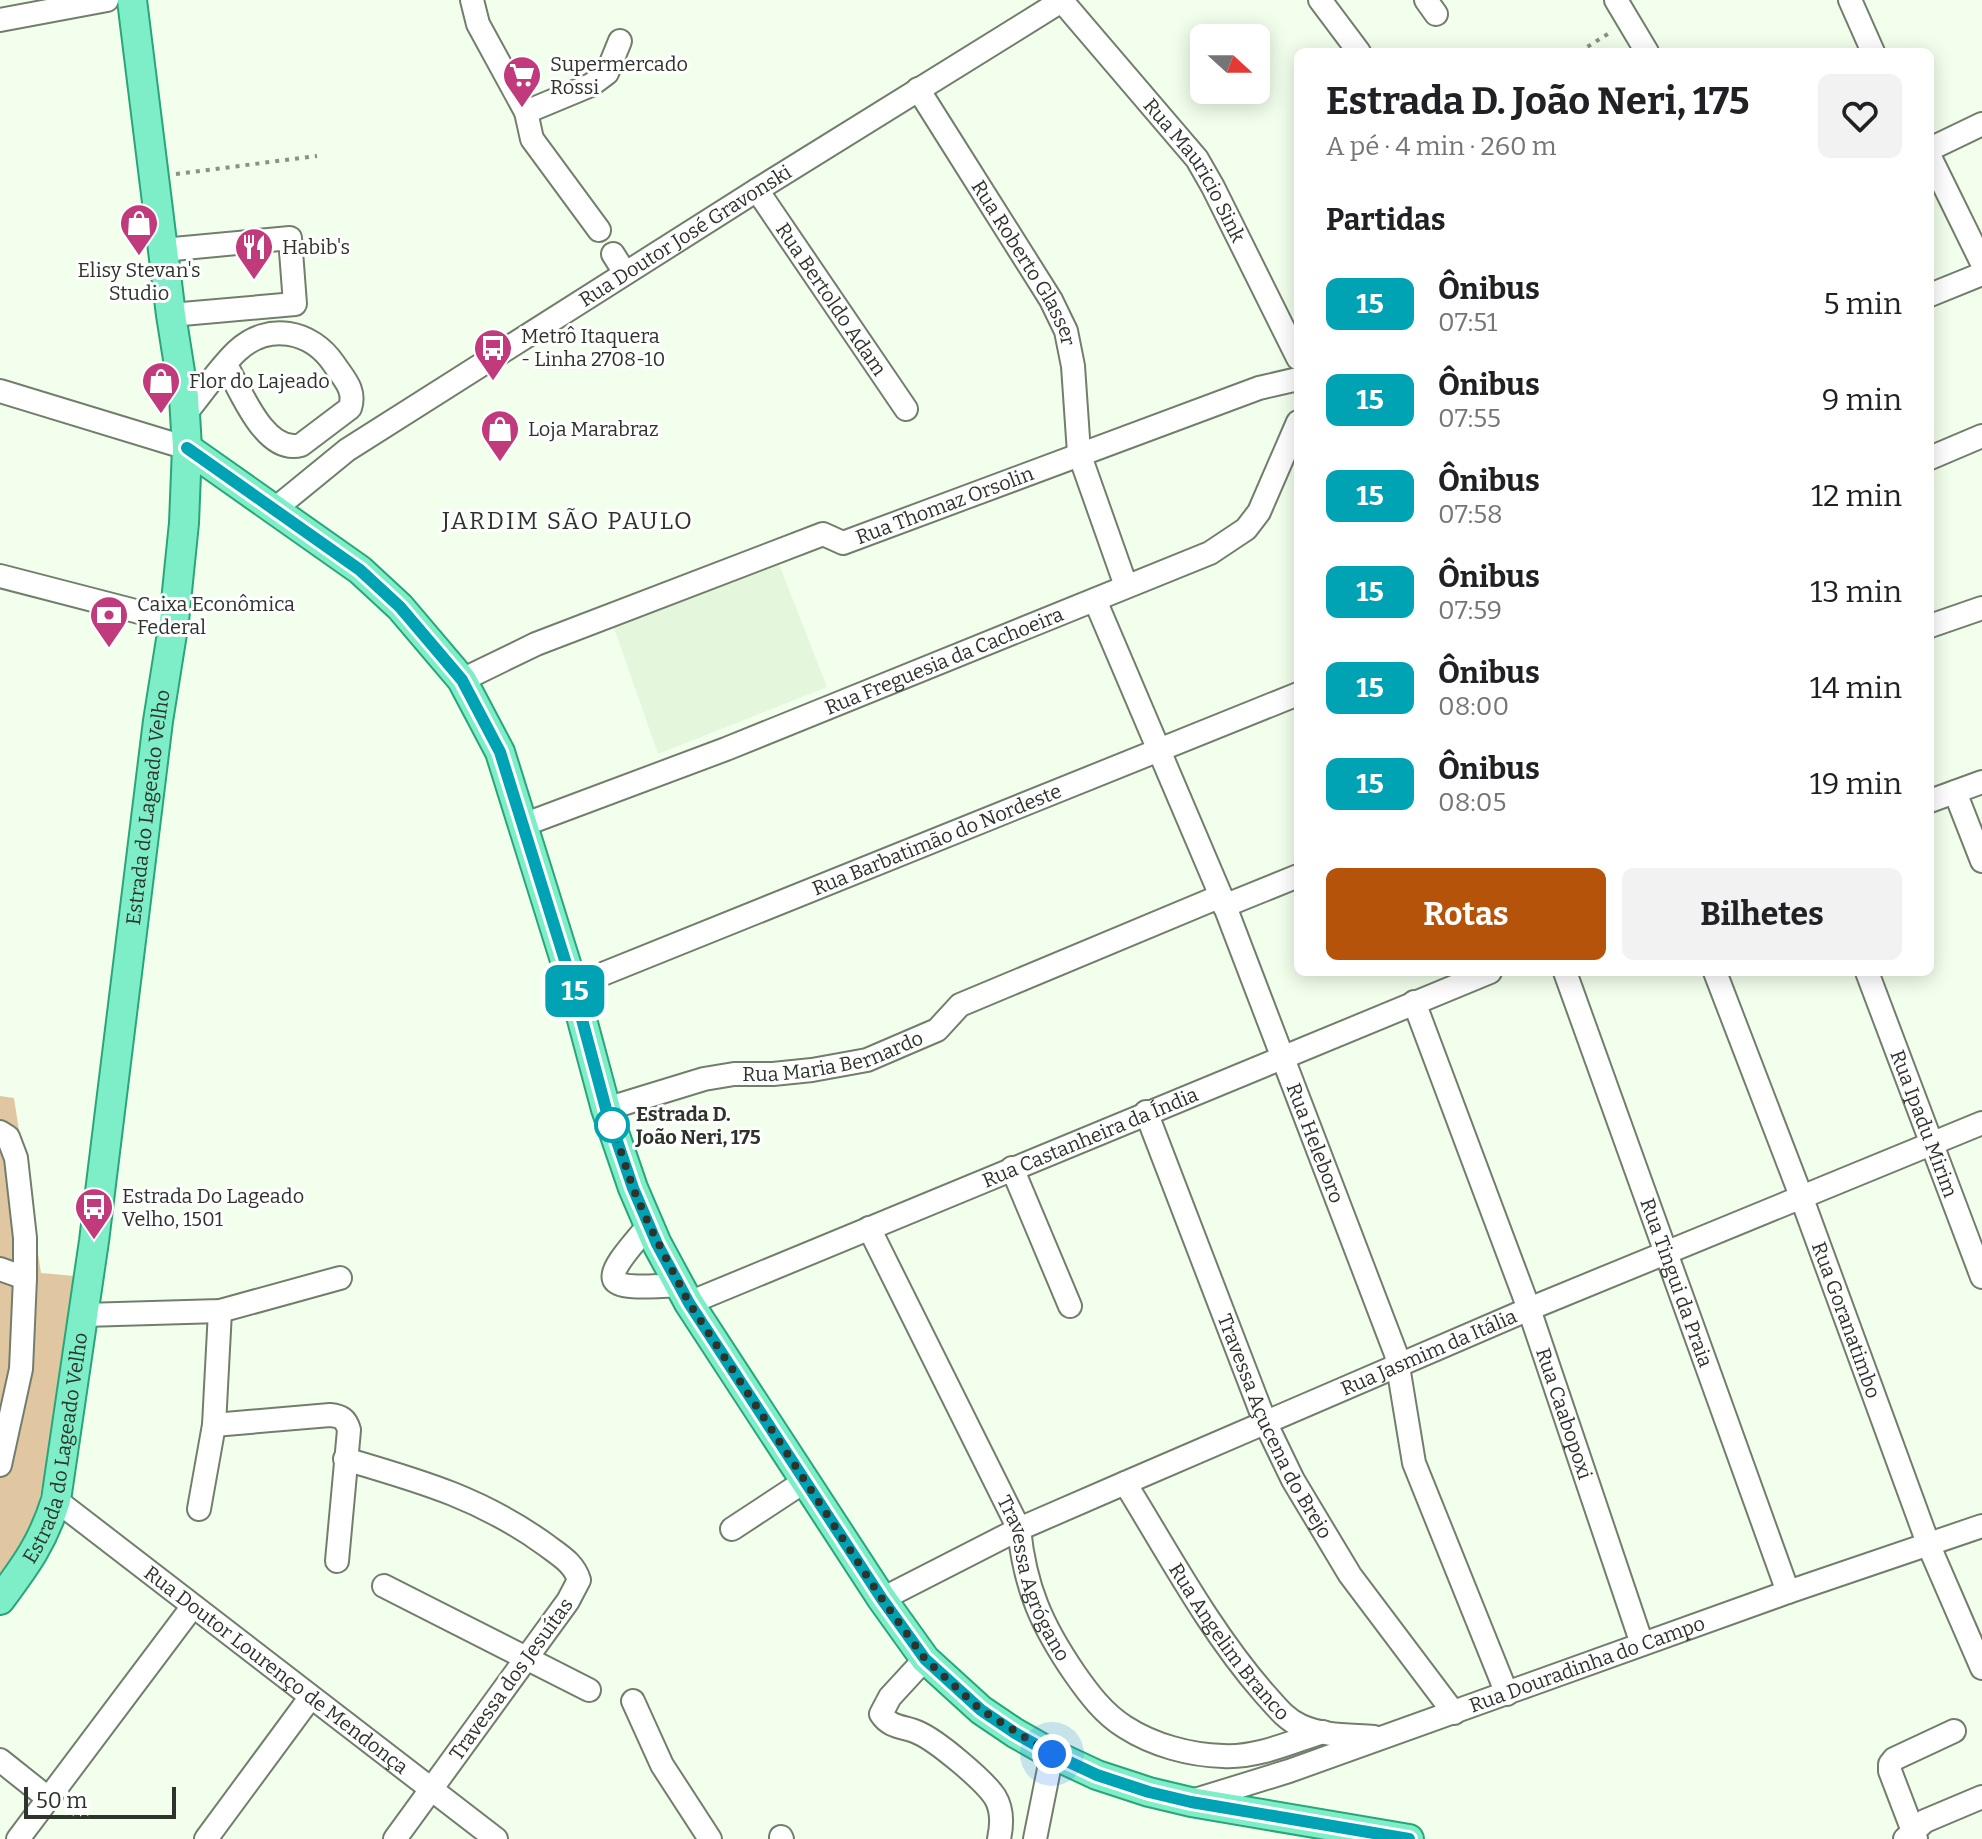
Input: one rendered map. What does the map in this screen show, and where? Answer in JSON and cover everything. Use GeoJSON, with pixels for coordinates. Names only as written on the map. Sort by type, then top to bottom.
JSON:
{"type":"FeatureCollection","features":[{"type":"Feature","properties":{"kind":"main road","name":"Estrada do Lageado Velho"},"geometry":{"type":"LineString","coordinates":[[0,1600],[46,1532],[56,1500],[84,1315],[184,523],[185,414],[132,0]]}},
{"type":"Feature","properties":{"kind":"main road"},"geometry":{"type":"LineString","coordinates":[[187,448],[360,570],[400,607],[462,680],[500,752],[573,986],[606,1109],[649,1225],[684,1294],[882,1599],[925,1659],[981,1710],[1052,1754],[1097,1775],[1191,1802],[1409,1839]]}},
{"type":"Feature","properties":{"kind":"street"},"geometry":{"type":"LineString","coordinates":[[0,20],[107,0]]}},
{"type":"Feature","properties":{"kind":"street"},"geometry":{"type":"LineString","coordinates":[[472,0],[478,24],[526,112],[532,139],[599,230]]}},
{"type":"Feature","properties":{"kind":"street","name":"Rua Doutor José Gravonski"},"geometry":{"type":"LineString","coordinates":[[276,508],[347,450],[619,264],[757,190],[1062,0]]}},
{"type":"Feature","properties":{"kind":"street","name":"Rua Mauricio Sink"},"geometry":{"type":"LineString","coordinates":[[1062,0],[1197,159],[1294,350]]}},
{"type":"Feature","properties":{"kind":"street"},"geometry":{"type":"LineString","coordinates":[[1320,0],[1356,48]]}},
{"type":"Feature","properties":{"kind":"street"},"geometry":{"type":"LineString","coordinates":[[1616,0],[1645,48]]}},
{"type":"Feature","properties":{"kind":"street"},"geometry":{"type":"LineString","coordinates":[[1850,0],[1871,48]]}},
{"type":"Feature","properties":{"kind":"street"},"geometry":{"type":"LineString","coordinates":[[526,112],[591,85],[607,73],[620,41]]}},
{"type":"Feature","properties":{"kind":"street","name":"Rua Roberto Glasser"},"geometry":{"type":"LineString","coordinates":[[918,89],[1051,300],[1066,331],[1073,366],[1079,453],[1126,586]]}},
{"type":"Feature","properties":{"kind":"street"},"geometry":{"type":"LineString","coordinates":[[1934,147],[1982,124]]}},
{"type":"Feature","properties":{"kind":"street"},"geometry":{"type":"LineString","coordinates":[[1934,165],[1982,263]]}},
{"type":"Feature","properties":{"kind":"street","name":"Rua Bertoldo Adam"},"geometry":{"type":"LineString","coordinates":[[757,190],[906,409]]}},
{"type":"Feature","properties":{"kind":"street"},"geometry":{"type":"LineString","coordinates":[[163,250],[290,238],[295,304],[171,315]]}},
{"type":"Feature","properties":{"kind":"street"},"geometry":{"type":"LineString","coordinates":[[1934,293],[1982,274]]}},
{"type":"Feature","properties":{"kind":"street"},"geometry":{"type":"LineString","coordinates":[[185,414],[237,350],[258,338],[276,333],[299,334],[330,358],[351,388],[353,399],[344,414],[301,445],[292,448],[270,437],[260,426],[226,365]]}},
{"type":"Feature","properties":{"kind":"street","name":"Rua Thomaz Orsolin"},"geometry":{"type":"LineString","coordinates":[[462,680],[536,644],[823,534],[843,543],[1079,453],[1259,388],[1294,380]]}},
{"type":"Feature","properties":{"kind":"street"},"geometry":{"type":"LineString","coordinates":[[0,391],[187,448]]}},
{"type":"Feature","properties":{"kind":"street","name":"Rua Freguesia da Cachoeira"},"geometry":{"type":"LineString","coordinates":[[523,825],[740,743],[1210,553],[1246,529],[1259,512],[1294,431]]}},
{"type":"Feature","properties":{"kind":"street"},"geometry":{"type":"LineString","coordinates":[[1934,456],[1982,436]]}},
{"type":"Feature","properties":{"kind":"street"},"geometry":{"type":"LineString","coordinates":[[0,576],[174,621]]}},
{"type":"Feature","properties":{"kind":"street","name":"Rua Heleboro"},"geometry":{"type":"LineString","coordinates":[[1095,600],[1223,901],[1396,1354],[1414,1463],[1507,1694]]}},
{"type":"Feature","properties":{"kind":"street"},"geometry":{"type":"LineString","coordinates":[[1934,625],[1982,608]]}},
{"type":"Feature","properties":{"kind":"street","name":"Rua Barbatimão do Nordeste"},"geometry":{"type":"LineString","coordinates":[[573,986],[1294,696]]}},
{"type":"Feature","properties":{"kind":"street"},"geometry":{"type":"LineString","coordinates":[[1934,800],[1982,782]]}},
{"type":"Feature","properties":{"kind":"street"},"geometry":{"type":"LineString","coordinates":[[1955,792],[1982,861]]}},
{"type":"Feature","properties":{"kind":"street","name":"Rua Maria Bernardo"},"geometry":{"type":"LineString","coordinates":[[606,1109],[704,1079],[734,1074],[812,1070],[867,1060],[937,1030],[960,1005],[1223,901],[1294,877]]}},
{"type":"Feature","properties":{"kind":"street","name":"Rua Castanheira da Índia"},"geometry":{"type":"LineString","coordinates":[[684,1294],[869,1228],[1480,976]]}},
{"type":"Feature","properties":{"kind":"street","name":"Rua Tingui da Praia"},"geometry":{"type":"LineString","coordinates":[[1566,976],[1788,1592]]}},
{"type":"Feature","properties":{"kind":"street","name":"Rua Goranatimbo"},"geometry":{"type":"LineString","coordinates":[[1717,976],[1929,1546],[1982,1668]]}},
{"type":"Feature","properties":{"kind":"street","name":"Rua Ipadu Mirim"},"geometry":{"type":"LineString","coordinates":[[1868,976],[1982,1277]]}},
{"type":"Feature","properties":{"kind":"street","name":"Rua Caabopoxi"},"geometry":{"type":"LineString","coordinates":[[1414,1002],[1529,1309],[1642,1644]]}},
{"type":"Feature","properties":{"kind":"street","name":"Travessa Açucena do Brejo"},"geometry":{"type":"LineString","coordinates":[[1146,1112],[1265,1422],[1293,1480],[1350,1575],[1454,1713]]}},
{"type":"Feature","properties":{"kind":"street","name":"Rua Jasmim da Itália"},"geometry":{"type":"LineString","coordinates":[[882,1599],[1019,1529],[1265,1422],[1529,1309],[1982,1123]]}},
{"type":"Feature","properties":{"kind":"street"},"geometry":{"type":"LineString","coordinates":[[0,1132],[8,1137],[16,1158],[25,1238],[25,1278],[10,1365],[1,1460]]}},
{"type":"Feature","properties":{"kind":"street"},"geometry":{"type":"LineString","coordinates":[[1012,1168],[1070,1306]]}},
{"type":"Feature","properties":{"kind":"street"},"geometry":{"type":"LineString","coordinates":[[649,1225],[620,1258],[612,1281],[616,1285],[684,1294]]}},
{"type":"Feature","properties":{"kind":"street","name":"Travessa Agrógano"},"geometry":{"type":"LineString","coordinates":[[869,1228],[1019,1529],[1023,1567],[1050,1638],[1094,1700],[1124,1726],[1161,1746],[1221,1756],[1260,1752],[1323,1732]]}},
{"type":"Feature","properties":{"kind":"street"},"geometry":{"type":"LineString","coordinates":[[0,1269],[25,1278]]}},
{"type":"Feature","properties":{"kind":"street"},"geometry":{"type":"LineString","coordinates":[[84,1315],[220,1311],[340,1278]]}},
{"type":"Feature","properties":{"kind":"street"},"geometry":{"type":"LineString","coordinates":[[199,1509],[214,1425],[220,1311]]}},
{"type":"Feature","properties":{"kind":"street"},"geometry":{"type":"LineString","coordinates":[[214,1425],[330,1415],[342,1417],[349,1430],[337,1561]]}},
{"type":"Feature","properties":{"kind":"street","name":"Travessa dos Jesuítas"},"geometry":{"type":"LineString","coordinates":[[345,1459],[413,1479],[480,1504],[527,1531],[567,1560],[577,1571],[579,1580],[576,1589],[395,1839]]}},
{"type":"Feature","properties":{"kind":"street"},"geometry":{"type":"LineString","coordinates":[[732,1529],[805,1481]]}},
{"type":"Feature","properties":{"kind":"street","name":"Rua Angelim Branco"},"geometry":{"type":"LineString","coordinates":[[1125,1483],[1212,1623],[1246,1672],[1282,1714],[1300,1726],[1323,1732],[1379,1737]]}},
{"type":"Feature","properties":{"kind":"street","name":"Rua Doutor Lourenço de Mendonça"},"geometry":{"type":"LineString","coordinates":[[56,1500],[496,1839]]}},
{"type":"Feature","properties":{"kind":"street","name":"Rua Douradinha do Campo"},"geometry":{"type":"LineString","coordinates":[[1191,1802],[1289,1771],[1788,1592],[1982,1526]]}},
{"type":"Feature","properties":{"kind":"street"},"geometry":{"type":"LineString","coordinates":[[384,1586],[589,1690]]}},
{"type":"Feature","properties":{"kind":"street"},"geometry":{"type":"LineString","coordinates":[[18,1839],[193,1606]]}},
{"type":"Feature","properties":{"kind":"street"},"geometry":{"type":"LineString","coordinates":[[925,1659],[890,1697],[881,1714],[895,1727],[914,1730],[938,1743],[994,1796],[1002,1824],[999,1839]]}},
{"type":"Feature","properties":{"kind":"street"},"geometry":{"type":"LineString","coordinates":[[206,1839],[310,1698]]}},
{"type":"Feature","properties":{"kind":"street"},"geometry":{"type":"LineString","coordinates":[[633,1701],[662,1765],[710,1839]]}},
{"type":"Feature","properties":{"kind":"street"},"geometry":{"type":"LineString","coordinates":[[1954,1731],[1894,1759],[1890,1764],[1911,1836],[1925,1821],[1982,1797]]}},
{"type":"Feature","properties":{"kind":"street"},"geometry":{"type":"LineString","coordinates":[[1035,1839],[1052,1754]]}},
{"type":"Feature","properties":{"kind":"street"},"geometry":{"type":"LineString","coordinates":[[0,1760],[49,1799]]}},
{"type":"Feature","properties":{"kind":"path"},"geometry":{"type":"LineString","coordinates":[[1586,48],[1631,21]]}},
{"type":"Feature","properties":{"kind":"path"},"geometry":{"type":"LineString","coordinates":[[154,177],[317,156]]}},
{"type":"Feature","properties":{"kind":"shaded area"},"geometry":{"type":"Polygon","coordinates":[[[779,564],[827,687],[658,754],[613,625],[779,564]]]}},
{"type":"Feature","properties":{"kind":"shaded area"},"geometry":{"type":"Polygon","coordinates":[[[0,1096],[14,1098],[41,1273],[75,1276],[55,1423],[38,1507],[32,1528],[0,1582],[0,1096]]]}},
{"type":"Feature","properties":{"kind":"bus line","name":"15"},"geometry":{"type":"LineString","coordinates":[[187,448],[360,570],[400,607],[462,680],[500,752],[573,986],[606,1109],[633,1188],[657,1244],[689,1303],[882,1599],[925,1659],[981,1710],[1015,1733],[1097,1775],[1191,1802],[1409,1839]]}},
{"type":"Feature","properties":{"kind":"place","name":"Supermercado Rossi"},"geometry":{"type":"Point","coordinates":[522,109]}},
{"type":"Feature","properties":{"kind":"place","name":"Elisy Stevan's Studio"},"geometry":{"type":"Point","coordinates":[139,257]}},
{"type":"Feature","properties":{"kind":"place","name":"Habib's"},"geometry":{"type":"Point","coordinates":[254,281]}},
{"type":"Feature","properties":{"kind":"place","name":"Metrô Itaquera - Linha 2708-10"},"geometry":{"type":"Point","coordinates":[493,382]}},
{"type":"Feature","properties":{"kind":"place","name":"Flor do Lajeado"},"geometry":{"type":"Point","coordinates":[161,415]}},
{"type":"Feature","properties":{"kind":"place","name":"Loja Marabraz"},"geometry":{"type":"Point","coordinates":[500,463]}},
{"type":"Feature","properties":{"kind":"place","name":"Caixa Econômica Federal"},"geometry":{"type":"Point","coordinates":[109,649]}},
{"type":"Feature","properties":{"kind":"place","name":"Estrada D. João Neri, 175"},"geometry":{"type":"Point","coordinates":[612,1125]}},
{"type":"Feature","properties":{"kind":"place","name":"Estrada Do Lageado Velho, 1501"},"geometry":{"type":"Point","coordinates":[94,1241]}},
{"type":"Feature","properties":{"kind":"district","name":"JARDIM SÃO PAULO"},"geometry":{"type":"Point","coordinates":[568,521]}},
{"type":"Feature","properties":{"kind":"route"},"geometry":{"type":"LineString","coordinates":[[612,1125],[633,1188],[657,1244],[689,1303],[882,1599],[925,1659],[981,1710],[1052,1754]]}}]}
